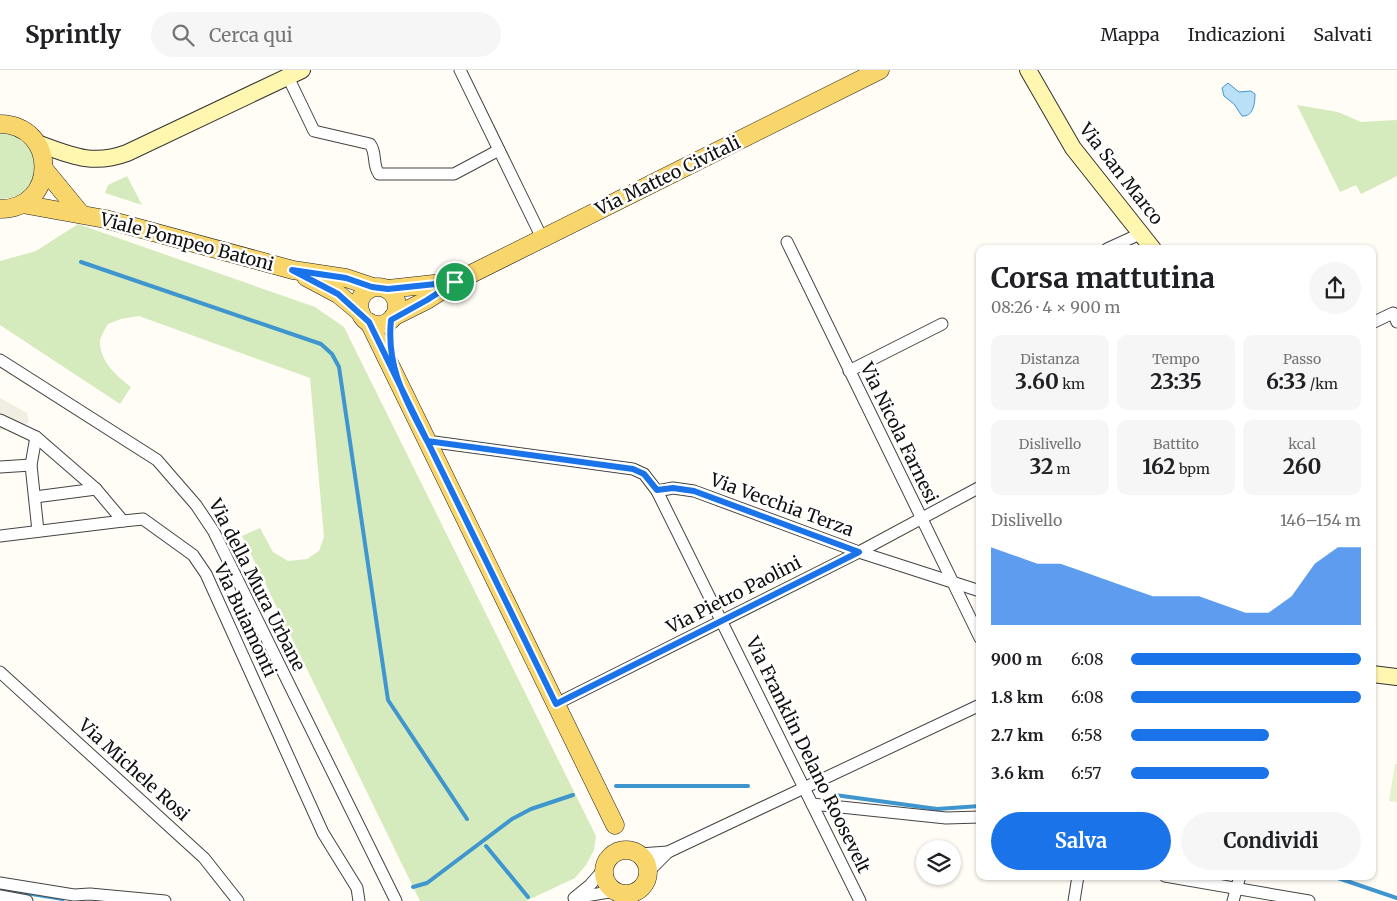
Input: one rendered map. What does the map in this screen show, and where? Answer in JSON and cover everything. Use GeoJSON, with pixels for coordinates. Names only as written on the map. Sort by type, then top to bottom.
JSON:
{"type":"FeatureCollection","features":[{"type":"Feature","properties":{"kind":"main road","name":"Via Matteo Civitali"},"geometry":{"type":"LineString","coordinates":[[392,318],[427,300],[455,282],[880,70]]}},
{"type":"Feature","properties":{"kind":"main road"},"geometry":{"type":"LineString","coordinates":[[1,211],[22,204],[38,188],[44,168],[42,155],[37,143],[24,130],[2,122]]}},
{"type":"Feature","properties":{"kind":"main road","name":"Viale Pompeo Batoni"},"geometry":{"type":"LineString","coordinates":[[44,168],[81,214]]}},
{"type":"Feature","properties":{"kind":"main road","name":"Viale Pompeo Batoni"},"geometry":{"type":"LineString","coordinates":[[22,204],[81,214],[152,231],[292,270],[346,278],[380,288]]}},
{"type":"Feature","properties":{"kind":"main road","name":"Viale Pompeo Batoni"},"geometry":{"type":"LineString","coordinates":[[292,270],[338,294],[365,317]]}},
{"type":"Feature","properties":{"kind":"main road","name":"Via Matteo Civitali"},"geometry":{"type":"LineString","coordinates":[[380,288],[455,282]]}},
{"type":"Feature","properties":{"kind":"main road"},"geometry":{"type":"LineString","coordinates":[[365,317],[380,324],[392,318],[397,311],[394,295],[380,288],[361,298],[365,317],[615,825],[626,843],[646,862],[651,901]]}},
{"type":"Feature","properties":{"kind":"main road"},"geometry":{"type":"LineString","coordinates":[[392,318],[391,339],[396,380]]}},
{"type":"Feature","properties":{"kind":"main road"},"geometry":{"type":"LineString","coordinates":[[615,825],[614,846],[606,864],[606,880],[624,895],[640,889],[648,875]]}},
{"type":"Feature","properties":{"kind":"main road"},"geometry":{"type":"LineString","coordinates":[[606,864],[622,850],[637,853]]}},
{"type":"Feature","properties":{"kind":"street"},"geometry":{"type":"LineString","coordinates":[[460,70],[542,238]]}},
{"type":"Feature","properties":{"kind":"street","name":"Via San Marco"},"geometry":{"type":"LineString","coordinates":[[1028,70],[1073,148],[1150,245]]}},
{"type":"Feature","properties":{"kind":"street"},"geometry":{"type":"LineString","coordinates":[[37,143],[69,156],[108,158],[127,153],[295,73],[314,131],[364,141],[370,144],[375,153],[376,170],[380,174],[454,174],[499,150]]}},
{"type":"Feature","properties":{"kind":"street"},"geometry":{"type":"LineString","coordinates":[[1115,245],[1142,233]]}},
{"type":"Feature","properties":{"kind":"street","name":"Via Nicola Farnesi"},"geometry":{"type":"LineString","coordinates":[[787,242],[976,630]]}},
{"type":"Feature","properties":{"kind":"street"},"geometry":{"type":"LineString","coordinates":[[1376,321],[1393,313],[1397,322]]}},
{"type":"Feature","properties":{"kind":"street"},"geometry":{"type":"LineString","coordinates":[[849,371],[942,324]]}},
{"type":"Feature","properties":{"kind":"street","name":"Via della Mura Urbane"},"geometry":{"type":"LineString","coordinates":[[0,360],[158,460],[196,505],[214,532],[396,901]]}},
{"type":"Feature","properties":{"kind":"street"},"geometry":{"type":"LineString","coordinates":[[2,423],[36,437],[96,489],[123,521]]}},
{"type":"Feature","properties":{"kind":"street"},"geometry":{"type":"LineString","coordinates":[[36,437],[31,465],[38,531]]}},
{"type":"Feature","properties":{"kind":"street"},"geometry":{"type":"LineString","coordinates":[[427,441],[633,469],[644,474],[657,490]]}},
{"type":"Feature","properties":{"kind":"street"},"geometry":{"type":"LineString","coordinates":[[0,467],[31,465]]}},
{"type":"Feature","properties":{"kind":"street","name":"Via Vecchia Terza"},"geometry":{"type":"LineString","coordinates":[[657,490],[673,488],[694,491],[859,552],[976,590]]}},
{"type":"Feature","properties":{"kind":"street"},"geometry":{"type":"LineString","coordinates":[[34,497],[96,489]]}},
{"type":"Feature","properties":{"kind":"street","name":"Via Pietro Paolini"},"geometry":{"type":"LineString","coordinates":[[556,704],[859,552],[976,489]]}},
{"type":"Feature","properties":{"kind":"street","name":"Via Franklin Delano Roosevelt"},"geometry":{"type":"LineString","coordinates":[[657,490],[860,901]]}},
{"type":"Feature","properties":{"kind":"street","name":"Via Buiamonti"},"geometry":{"type":"LineString","coordinates":[[0,536],[143,519],[193,555],[206,574],[323,833],[357,888],[359,901]]}},
{"type":"Feature","properties":{"kind":"street","name":"Via Michele Rosi"},"geometry":{"type":"LineString","coordinates":[[0,672],[204,858],[238,901]]}},
{"type":"Feature","properties":{"kind":"street"},"geometry":{"type":"LineString","coordinates":[[1376,674],[1397,677]]}},
{"type":"Feature","properties":{"kind":"street"},"geometry":{"type":"LineString","coordinates":[[637,853],[668,852],[976,707]]}},
{"type":"Feature","properties":{"kind":"street"},"geometry":{"type":"LineString","coordinates":[[812,804],[946,818],[976,816]]}},
{"type":"Feature","properties":{"kind":"street"},"geometry":{"type":"LineString","coordinates":[[648,875],[668,852]]}},
{"type":"Feature","properties":{"kind":"street"},"geometry":{"type":"LineString","coordinates":[[570,899],[590,885],[606,864]]}},
{"type":"Feature","properties":{"kind":"street"},"geometry":{"type":"LineString","coordinates":[[1074,901],[1077,880]]}},
{"type":"Feature","properties":{"kind":"street"},"geometry":{"type":"LineString","coordinates":[[1188,880],[1309,901]]}},
{"type":"Feature","properties":{"kind":"street"},"geometry":{"type":"LineString","coordinates":[[1233,901],[1238,880]]}},
{"type":"Feature","properties":{"kind":"street"},"geometry":{"type":"LineString","coordinates":[[0,883],[90,898],[166,901]]}},
{"type":"Feature","properties":{"kind":"street"},"geometry":{"type":"LineString","coordinates":[[570,899],[624,895]]}},
{"type":"Feature","properties":{"kind":"street"},"geometry":{"type":"LineString","coordinates":[[0,896],[27,901]]}},
{"type":"Feature","properties":{"kind":"green space"},"geometry":{"type":"Polygon","coordinates":[[[1297,105],[1338,112],[1361,122],[1397,120],[1397,176],[1361,194],[1356,185],[1340,192],[1297,105]]]}},
{"type":"Feature","properties":{"kind":"green space"},"geometry":{"type":"Polygon","coordinates":[[[0,134],[15,137],[26,144],[32,155],[34,167],[32,178],[26,189],[15,196],[0,199],[0,134]]]}},
{"type":"Feature","properties":{"kind":"green space"},"geometry":{"type":"Polygon","coordinates":[[[127,176],[142,205],[105,193],[108,185],[127,176]]]}},
{"type":"Feature","properties":{"kind":"green space"},"geometry":{"type":"Polygon","coordinates":[[[78,224],[315,307],[344,327],[596,836],[594,850],[586,865],[575,878],[526,901],[420,901],[242,536],[260,528],[273,552],[288,561],[307,559],[319,551],[324,537],[310,378],[139,316],[121,319],[108,324],[100,340],[106,362],[131,387],[120,404],[0,325],[0,261],[36,251],[78,224]]]}},
{"type":"Feature","properties":{"kind":"green space"},"geometry":{"type":"Polygon","coordinates":[[[1395,764],[1397,764],[1397,802],[1389,801],[1395,764]]]}},
{"type":"Feature","properties":{"kind":"shaded area"},"geometry":{"type":"Polygon","coordinates":[[[0,398],[27,413],[29,422],[19,429],[0,430],[0,398]]]}},
{"type":"Feature","properties":{"kind":"water"},"geometry":{"type":"Polygon","coordinates":[[[1228,83],[1239,92],[1251,91],[1255,94],[1254,106],[1246,116],[1242,116],[1234,104],[1224,96],[1222,88],[1228,83]]]}},
{"type":"Feature","properties":{"kind":"waterway"},"geometry":{"type":"LineString","coordinates":[[81,262],[321,344],[332,354],[339,367],[388,700],[467,819]]}},
{"type":"Feature","properties":{"kind":"waterway"},"geometry":{"type":"LineString","coordinates":[[616,786],[748,786]]}},
{"type":"Feature","properties":{"kind":"waterway"},"geometry":{"type":"LineString","coordinates":[[413,887],[427,883],[512,819],[531,809],[573,795]]}},
{"type":"Feature","properties":{"kind":"waterway"},"geometry":{"type":"LineString","coordinates":[[835,795],[937,809],[976,806]]}},
{"type":"Feature","properties":{"kind":"waterway"},"geometry":{"type":"LineString","coordinates":[[486,846],[528,897]]}},
{"type":"Feature","properties":{"kind":"waterway"},"geometry":{"type":"LineString","coordinates":[[1344,880],[1397,898]]}},
{"type":"Feature","properties":{"kind":"waterway"},"geometry":{"type":"LineString","coordinates":[[0,889],[63,899]]}},
{"type":"Feature","properties":{"kind":"route"},"geometry":{"type":"LineString","coordinates":[[455,282],[388,289],[372,287],[346,278],[292,270],[338,294],[369,322],[396,380],[512,618],[556,704],[859,552],[694,491],[673,488],[657,490],[644,474],[633,469],[427,441],[396,380],[390,331],[391,320],[393,317],[427,300],[455,282]]}}]}
